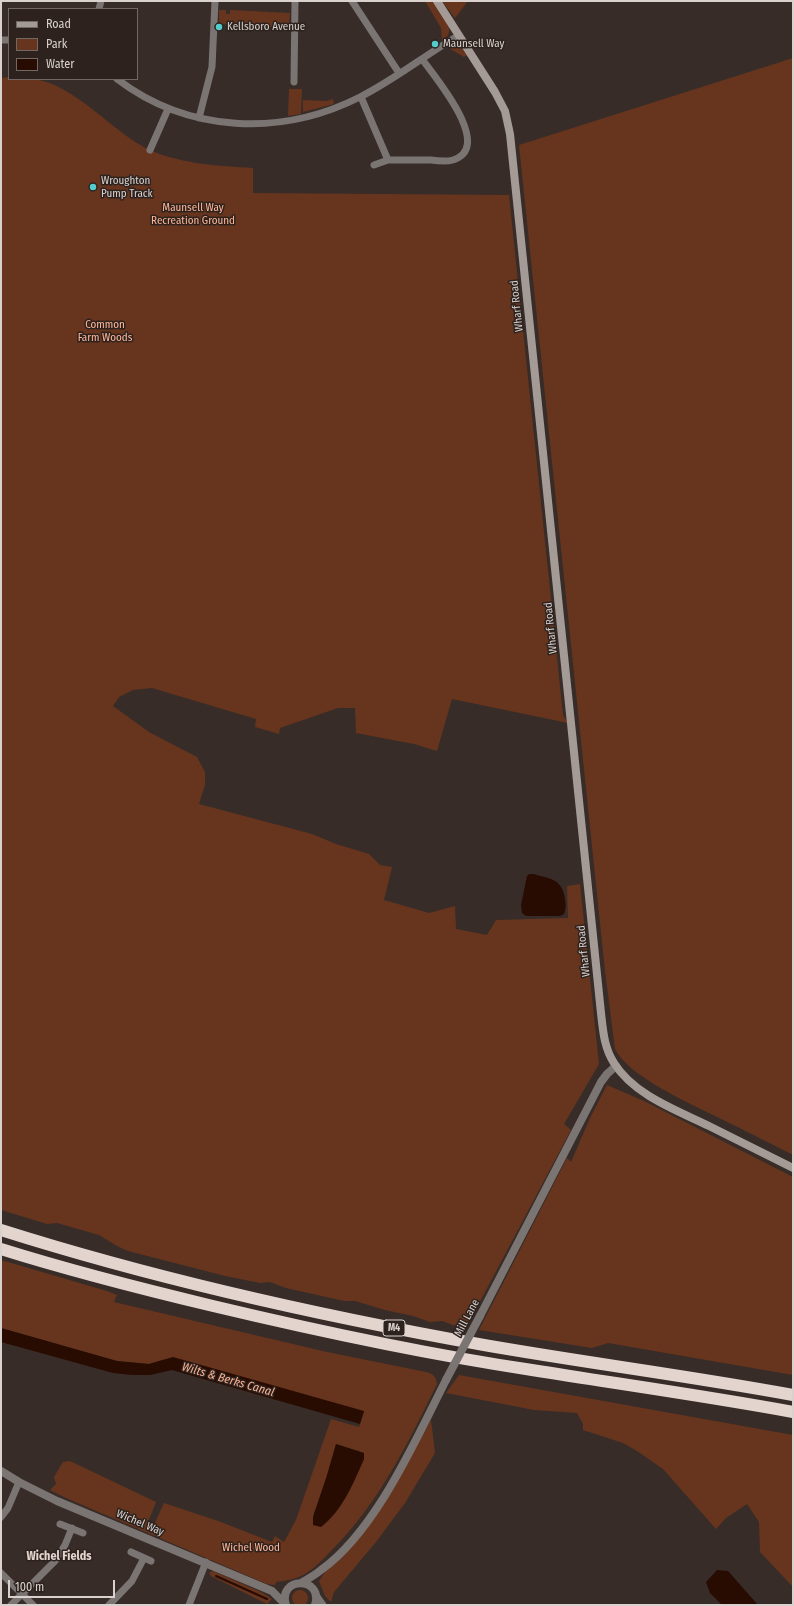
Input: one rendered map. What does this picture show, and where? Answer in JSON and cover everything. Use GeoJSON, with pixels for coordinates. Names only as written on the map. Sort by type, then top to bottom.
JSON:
{"type":"FeatureCollection","features":[{"type":"Feature","properties":{"kind":"highway","name":"M4"},"geometry":{"type":"LineString","coordinates":[[1,1230],[147,1273],[331,1316],[483,1345],[671,1374],[793,1395]]}},
{"type":"Feature","properties":{"kind":"highway","name":"M4"},"geometry":{"type":"LineString","coordinates":[[1,1249],[142,1289],[270,1320],[346,1336],[487,1363],[793,1412]]}},
{"type":"Feature","properties":{"kind":"main road","name":"Wharf Road"},"geometry":{"type":"LineString","coordinates":[[437,1],[498,98],[507,119],[510,134],[602,1024],[608,1051],[616,1066],[632,1083],[648,1095],[793,1168]]}},
{"type":"Feature","properties":{"kind":"street"},"geometry":{"type":"LineString","coordinates":[[199,118],[211,71],[215,1]]}},
{"type":"Feature","properties":{"kind":"street"},"geometry":{"type":"LineString","coordinates":[[294,82],[295,1]]}},
{"type":"Feature","properties":{"kind":"street"},"geometry":{"type":"LineString","coordinates":[[352,1],[399,73]]}},
{"type":"Feature","properties":{"kind":"street"},"geometry":{"type":"LineString","coordinates":[[118,80],[140,95],[168,109],[199,118],[251,124],[276,123],[302,119],[328,112],[361,97],[458,36]]}},
{"type":"Feature","properties":{"kind":"street"},"geometry":{"type":"LineString","coordinates":[[374,165],[388,160],[450,160],[462,154],[467,146],[467,132],[458,111],[422,59]]}},
{"type":"Feature","properties":{"kind":"street"},"geometry":{"type":"LineString","coordinates":[[361,97],[388,160]]}},
{"type":"Feature","properties":{"kind":"street"},"geometry":{"type":"LineString","coordinates":[[150,150],[168,109]]}},
{"type":"Feature","properties":{"kind":"street","name":"Mill Lane"},"geometry":{"type":"LineString","coordinates":[[290,1587],[301,1583],[322,1570],[357,1535],[375,1510],[402,1466],[601,1082],[616,1066]]}},
{"type":"Feature","properties":{"kind":"street","name":"Wichel Way"},"geometry":{"type":"LineString","coordinates":[[1,1471],[57,1501],[206,1562],[272,1591],[286,1605]]}},
{"type":"Feature","properties":{"kind":"street"},"geometry":{"type":"LineString","coordinates":[[1,1517],[8,1508],[19,1482]]}},
{"type":"Feature","properties":{"kind":"street"},"geometry":{"type":"LineString","coordinates":[[60,1524],[83,1533]]}},
{"type":"Feature","properties":{"kind":"street"},"geometry":{"type":"LineString","coordinates":[[11,1605],[56,1560],[72,1528]]}},
{"type":"Feature","properties":{"kind":"street"},"geometry":{"type":"LineString","coordinates":[[109,1605],[132,1581],[147,1559],[131,1552]]}},
{"type":"Feature","properties":{"kind":"street"},"geometry":{"type":"LineString","coordinates":[[189,1605],[206,1562]]}},
{"type":"Feature","properties":{"kind":"street","name":"Mill Lane"},"geometry":{"type":"LineString","coordinates":[[315,1605],[317,1580],[322,1570]]}},
{"type":"Feature","properties":{"kind":"street"},"geometry":{"type":"LineString","coordinates":[[1,1573],[33,1605]]}},
{"type":"Feature","properties":{"kind":"street"},"geometry":{"type":"LineString","coordinates":[[301,1583],[309,1585],[323,1605]]}},
{"type":"Feature","properties":{"kind":"street"},"geometry":{"type":"LineString","coordinates":[[272,1591],[290,1587]]}},
{"type":"Feature","properties":{"kind":"street"},"geometry":{"type":"LineString","coordinates":[[286,1605],[285,1596],[290,1587]]}},
{"type":"Feature","properties":{"kind":"green space"},"geometry":{"type":"Polygon","coordinates":[[[425,1],[433,1],[449,26],[448,35],[442,41],[441,28],[425,1]]]}},
{"type":"Feature","properties":{"kind":"green space"},"geometry":{"type":"Polygon","coordinates":[[[442,1],[468,1],[455,18],[442,1]]]}},
{"type":"Feature","properties":{"kind":"green space"},"geometry":{"type":"Polygon","coordinates":[[[219,10],[226,10],[226,14],[230,14],[230,10],[290,13],[289,28],[219,24],[219,10]]]}},
{"type":"Feature","properties":{"kind":"green space"},"geometry":{"type":"Polygon","coordinates":[[[453,44],[460,46],[467,55],[464,57],[447,47],[453,44]]]}},
{"type":"Feature","properties":{"kind":"green space"},"geometry":{"type":"Polygon","coordinates":[[[793,58],[793,1155],[662,1089],[634,1070],[623,1060],[615,1049],[605,971],[519,145],[793,58]]]}},
{"type":"Feature","properties":{"kind":"green space"},"geometry":{"type":"Polygon","coordinates":[[[8,77],[8,80],[37,80],[49,83],[64,90],[79,99],[137,143],[152,151],[189,162],[253,168],[253,193],[509,195],[563,715],[568,723],[452,699],[437,751],[414,744],[356,733],[355,708],[338,708],[280,728],[279,734],[255,727],[256,719],[152,688],[133,690],[119,697],[113,706],[149,732],[197,757],[205,772],[205,785],[199,804],[312,834],[336,844],[369,854],[380,865],[392,867],[384,900],[429,913],[455,906],[456,929],[487,935],[496,920],[568,918],[567,886],[580,884],[599,1064],[564,1124],[571,1130],[467,1326],[453,1325],[442,1321],[430,1322],[355,1301],[344,1301],[286,1288],[270,1282],[260,1283],[225,1276],[128,1251],[99,1235],[57,1223],[47,1224],[1,1210],[1,78],[8,77]]]}},
{"type":"Feature","properties":{"kind":"green space"},"geometry":{"type":"Polygon","coordinates":[[[289,89],[302,89],[301,114],[288,116],[289,89]]]}},
{"type":"Feature","properties":{"kind":"green space"},"geometry":{"type":"Polygon","coordinates":[[[333,99],[334,104],[303,112],[303,100],[327,101],[333,99]]]}},
{"type":"Feature","properties":{"kind":"green space"},"geometry":{"type":"Polygon","coordinates":[[[607,1085],[644,1101],[793,1177],[793,1375],[608,1343],[592,1348],[479,1330],[567,1158],[571,1162],[590,1118],[607,1085]]]}},
{"type":"Feature","properties":{"kind":"green space","name":"Wichel Wood"},"geometry":{"type":"Polygon","coordinates":[[[1,1260],[107,1291],[117,1295],[114,1302],[327,1352],[426,1372],[434,1376],[437,1384],[391,1472],[364,1513],[349,1532],[319,1563],[305,1574],[291,1580],[276,1582],[275,1585],[267,1584],[50,1490],[56,1484],[54,1477],[63,1462],[70,1461],[156,1502],[148,1522],[154,1525],[164,1503],[221,1522],[272,1542],[275,1536],[284,1542],[296,1520],[331,1419],[359,1427],[364,1412],[166,1359],[149,1364],[117,1361],[1,1328],[1,1260]],[[336,1444],[328,1475],[313,1516],[364,1453],[336,1444]]]}},
{"type":"Feature","properties":{"kind":"green space"},"geometry":{"type":"Polygon","coordinates":[[[459,1375],[793,1435],[793,1587],[760,1552],[759,1522],[747,1504],[726,1518],[716,1529],[663,1469],[623,1443],[583,1430],[583,1424],[577,1413],[534,1410],[446,1393],[459,1375]]]}},
{"type":"Feature","properties":{"kind":"green space"},"geometry":{"type":"Polygon","coordinates":[[[431,1420],[435,1453],[405,1503],[376,1542],[334,1592],[331,1602],[325,1596],[319,1581],[325,1572],[339,1560],[373,1520],[431,1420]]]}},
{"type":"Feature","properties":{"kind":"green space"},"geometry":{"type":"Polygon","coordinates":[[[213,1571],[261,1592],[272,1599],[267,1604],[211,1576],[209,1573],[213,1571]]]}},
{"type":"Feature","properties":{"kind":"green space"},"geometry":{"type":"Polygon","coordinates":[[[297,1590],[303,1590],[308,1595],[306,1604],[303,1606],[297,1606],[292,1601],[292,1595],[297,1590]]]}},
{"type":"Feature","properties":{"kind":"water"},"geometry":{"type":"Polygon","coordinates":[[[529,874],[554,880],[558,883],[565,899],[566,906],[564,914],[560,916],[526,916],[522,913],[521,905],[527,876],[529,874]]]}},
{"type":"Feature","properties":{"kind":"water","name":"Wilts & Berks Canal"},"geometry":{"type":"Polygon","coordinates":[[[1,1328],[117,1361],[149,1364],[173,1357],[364,1411],[360,1424],[172,1370],[150,1375],[113,1373],[1,1342],[1,1328]]]}},
{"type":"Feature","properties":{"kind":"water"},"geometry":{"type":"Polygon","coordinates":[[[336,1444],[364,1453],[364,1459],[347,1496],[335,1513],[321,1527],[313,1525],[313,1517],[336,1444]]]}},
{"type":"Feature","properties":{"kind":"water"},"geometry":{"type":"Polygon","coordinates":[[[717,1570],[728,1571],[758,1605],[722,1605],[710,1593],[706,1582],[717,1570]]]}},
{"type":"Feature","properties":{"kind":"waterway"},"geometry":{"type":"LineString","coordinates":[[216,1576],[267,1599]]}},
{"type":"Feature","properties":{"kind":"place","name":"Kellsboro Avenue"},"geometry":{"type":"Point","coordinates":[219,27]}},
{"type":"Feature","properties":{"kind":"place","name":"Maunsell Way"},"geometry":{"type":"Point","coordinates":[435,44]}},
{"type":"Feature","properties":{"kind":"place","name":"Wroughton Pump Track"},"geometry":{"type":"Point","coordinates":[93,187]}},
{"type":"Feature","properties":{"kind":"district","name":"Wichel Fields"},"geometry":{"type":"Point","coordinates":[59,1557]}},
{"type":"Feature","properties":{"kind":"park label","name":"Maunsell Way Recreation Ground"},"geometry":{"type":"Point","coordinates":[193,214]}},
{"type":"Feature","properties":{"kind":"park label","name":"Common Farm Woods"},"geometry":{"type":"Point","coordinates":[105,331]}}]}
